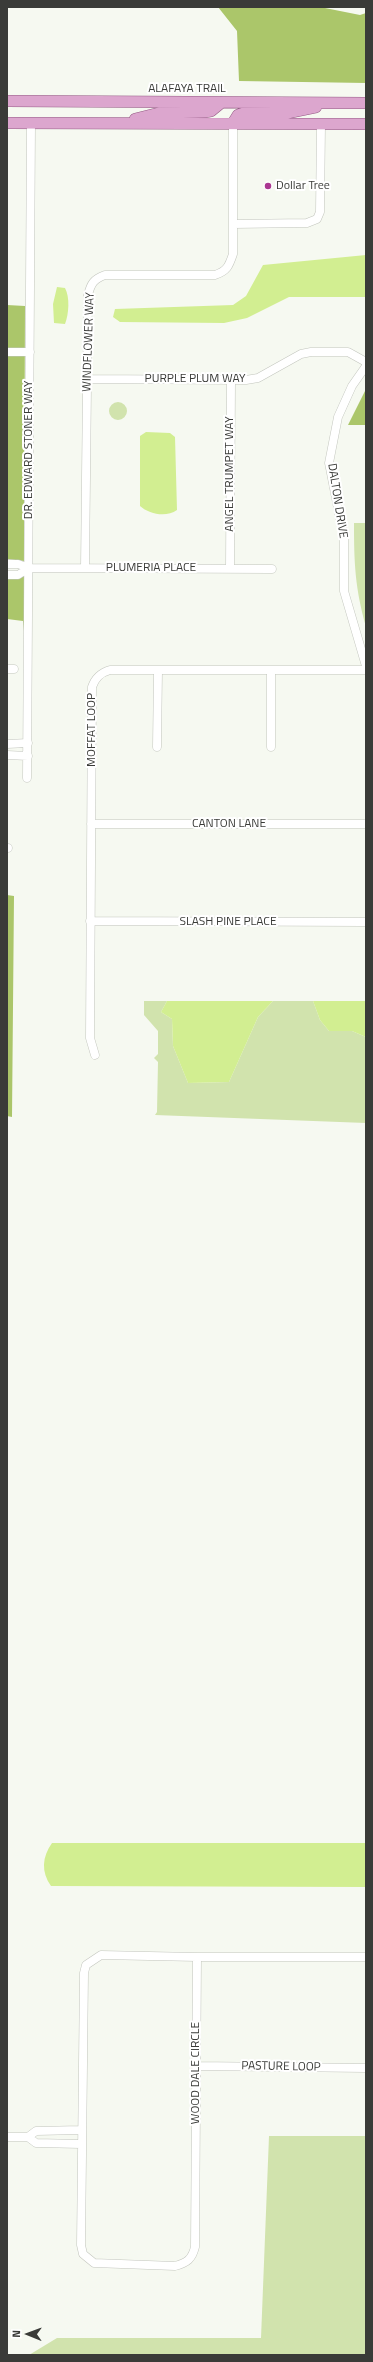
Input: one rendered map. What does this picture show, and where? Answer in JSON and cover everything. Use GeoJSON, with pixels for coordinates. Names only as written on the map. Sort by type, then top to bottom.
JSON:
{"type":"FeatureCollection","features":[{"type":"Feature","properties":{"kind":"main road","name":"ALAFAYA TRAIL"},"geometry":{"type":"LineString","coordinates":[[7,101],[366,103]]}},
{"type":"Feature","properties":{"kind":"main road"},"geometry":{"type":"LineString","coordinates":[[119,123],[159,113],[211,111],[222,102]]}},
{"type":"Feature","properties":{"kind":"main road"},"geometry":{"type":"LineString","coordinates":[[233,123],[238,115],[244,113],[287,113],[338,103]]}},
{"type":"Feature","properties":{"kind":"main road"},"geometry":{"type":"LineString","coordinates":[[7,123],[366,124]]}},
{"type":"Feature","properties":{"kind":"street","name":"DR. EDWARD STONER WAY"},"geometry":{"type":"LineString","coordinates":[[28,778],[31,123]]}},
{"type":"Feature","properties":{"kind":"street","name":"WINDFLOWER WAY"},"geometry":{"type":"LineString","coordinates":[[86,568],[88,295],[90,285],[96,278],[106,275],[215,275],[224,272],[233,254],[233,123]]}},
{"type":"Feature","properties":{"kind":"street"},"geometry":{"type":"LineString","coordinates":[[233,224],[307,223],[317,219],[320,212],[321,124]]}},
{"type":"Feature","properties":{"kind":"street"},"geometry":{"type":"LineString","coordinates":[[7,352],[30,352]]}},
{"type":"Feature","properties":{"kind":"street","name":"PURPLE PLUM WAY"},"geometry":{"type":"LineString","coordinates":[[87,378],[231,380],[258,378],[301,354],[311,352],[348,352],[366,362]]}},
{"type":"Feature","properties":{"kind":"street","name":"DALTON DRIVE"},"geometry":{"type":"LineString","coordinates":[[366,366],[352,386],[338,417],[329,463],[344,539],[344,591],[366,666]]}},
{"type":"Feature","properties":{"kind":"street","name":"ANGEL TRUMPET WAY"},"geometry":{"type":"LineString","coordinates":[[230,569],[231,380]]}},
{"type":"Feature","properties":{"kind":"street"},"geometry":{"type":"LineString","coordinates":[[7,564],[18,564],[29,568]]}},
{"type":"Feature","properties":{"kind":"street"},"geometry":{"type":"LineString","coordinates":[[7,575],[18,575],[29,568]]}},
{"type":"Feature","properties":{"kind":"street","name":"PLUMERIA PLACE"},"geometry":{"type":"LineString","coordinates":[[29,568],[272,569]]}},
{"type":"Feature","properties":{"kind":"street","name":"MOFFAT LOOP"},"geometry":{"type":"LineString","coordinates":[[95,1055],[90,1038],[90,921],[92,688],[95,679],[103,672],[110,670],[366,670]]}},
{"type":"Feature","properties":{"kind":"street"},"geometry":{"type":"LineString","coordinates":[[157,747],[158,670]]}},
{"type":"Feature","properties":{"kind":"street"},"geometry":{"type":"LineString","coordinates":[[271,671],[271,747]]}},
{"type":"Feature","properties":{"kind":"street"},"geometry":{"type":"LineString","coordinates":[[7,744],[28,743]]}},
{"type":"Feature","properties":{"kind":"street"},"geometry":{"type":"LineString","coordinates":[[7,755],[28,756]]}},
{"type":"Feature","properties":{"kind":"street","name":"CANTON LANE"},"geometry":{"type":"LineString","coordinates":[[92,824],[366,824]]}},
{"type":"Feature","properties":{"kind":"street","name":"SLASH PINE PLACE"},"geometry":{"type":"LineString","coordinates":[[90,921],[366,922]]}},
{"type":"Feature","properties":{"kind":"street","name":"WOOD DALE CIRCLE"},"geometry":{"type":"LineString","coordinates":[[101,1955],[197,1957],[196,2066],[195,2247],[192,2256],[185,2263],[176,2266],[94,2263],[87,2259],[83,2254],[81,2245],[81,2130],[84,1980],[86,1965],[101,1955]]}},
{"type":"Feature","properties":{"kind":"street"},"geometry":{"type":"LineString","coordinates":[[197,1957],[366,1957]]}},
{"type":"Feature","properties":{"kind":"street","name":"PASTURE LOOP"},"geometry":{"type":"LineString","coordinates":[[196,2066],[366,2068]]}},
{"type":"Feature","properties":{"kind":"street"},"geometry":{"type":"LineString","coordinates":[[54,2130],[54,2144]]}},
{"type":"Feature","properties":{"kind":"street"},"geometry":{"type":"LineString","coordinates":[[7,2137],[28,2137],[36,2131],[81,2130]]}},
{"type":"Feature","properties":{"kind":"street"},"geometry":{"type":"LineString","coordinates":[[28,2137],[36,2143],[81,2144]]}},
{"type":"Feature","properties":{"kind":"shaded area"},"geometry":{"type":"Polygon","coordinates":[[[218,7],[320,7],[360,15],[366,13],[366,83],[239,81],[237,31],[218,7]]]}},
{"type":"Feature","properties":{"kind":"shaded area"},"geometry":{"type":"Polygon","coordinates":[[[366,255],[366,297],[289,297],[247,318],[224,323],[120,322],[113,317],[115,309],[233,305],[246,296],[263,265],[366,255]]]}},
{"type":"Feature","properties":{"kind":"shaded area"},"geometry":{"type":"Polygon","coordinates":[[[57,287],[65,288],[68,296],[68,311],[65,324],[54,323],[53,304],[57,287]]]}},
{"type":"Feature","properties":{"kind":"shaded area"},"geometry":{"type":"Polygon","coordinates":[[[7,305],[25,306],[24,561],[7,559],[7,305]]]}},
{"type":"Feature","properties":{"kind":"shaded area"},"geometry":{"type":"Polygon","coordinates":[[[366,389],[366,425],[348,425],[366,389]]]}},
{"type":"Feature","properties":{"kind":"shaded area"},"geometry":{"type":"Polygon","coordinates":[[[118,402],[124,405],[127,411],[124,417],[118,420],[112,417],[109,411],[112,405],[118,402]]]}},
{"type":"Feature","properties":{"kind":"shaded area"},"geometry":{"type":"Polygon","coordinates":[[[146,432],[170,433],[175,437],[177,510],[168,514],[153,513],[140,506],[140,436],[146,432]]]}},
{"type":"Feature","properties":{"kind":"shaded area"},"geometry":{"type":"Polygon","coordinates":[[[354,523],[366,523],[366,627],[359,600],[356,575],[354,523]]]}},
{"type":"Feature","properties":{"kind":"shaded area"},"geometry":{"type":"Polygon","coordinates":[[[24,576],[24,631],[23,621],[7,619],[7,579],[24,576]]]}},
{"type":"Feature","properties":{"kind":"shaded area"},"geometry":{"type":"Polygon","coordinates":[[[7,895],[14,896],[12,1117],[7,1116],[7,895]]]}},
{"type":"Feature","properties":{"kind":"shaded area"},"geometry":{"type":"Polygon","coordinates":[[[144,1001],[167,1001],[161,1012],[172,1019],[173,1046],[188,1083],[229,1082],[258,1017],[273,1001],[313,1001],[320,1020],[329,1031],[352,1031],[366,1037],[366,1123],[155,1115],[157,1112],[158,1062],[154,1058],[158,1054],[158,1031],[144,1015],[144,1001]]]}},
{"type":"Feature","properties":{"kind":"shaded area"},"geometry":{"type":"Polygon","coordinates":[[[167,1001],[273,1001],[258,1017],[229,1082],[188,1083],[173,1046],[172,1019],[161,1012],[167,1001]]]}},
{"type":"Feature","properties":{"kind":"shaded area"},"geometry":{"type":"Polygon","coordinates":[[[313,1001],[366,1001],[366,1037],[352,1031],[329,1031],[320,1020],[313,1001]]]}},
{"type":"Feature","properties":{"kind":"shaded area"},"geometry":{"type":"Polygon","coordinates":[[[52,1843],[366,1843],[366,1887],[51,1886],[44,1870],[44,1864],[46,1854],[52,1843]]]}},
{"type":"Feature","properties":{"kind":"shaded area"},"geometry":{"type":"Polygon","coordinates":[[[269,2136],[366,2136],[366,2355],[29,2355],[57,2338],[261,2338],[269,2136]]]}},
{"type":"Feature","properties":{"kind":"place","name":"Dollar Tree"},"geometry":{"type":"Point","coordinates":[268,186]}}]}
